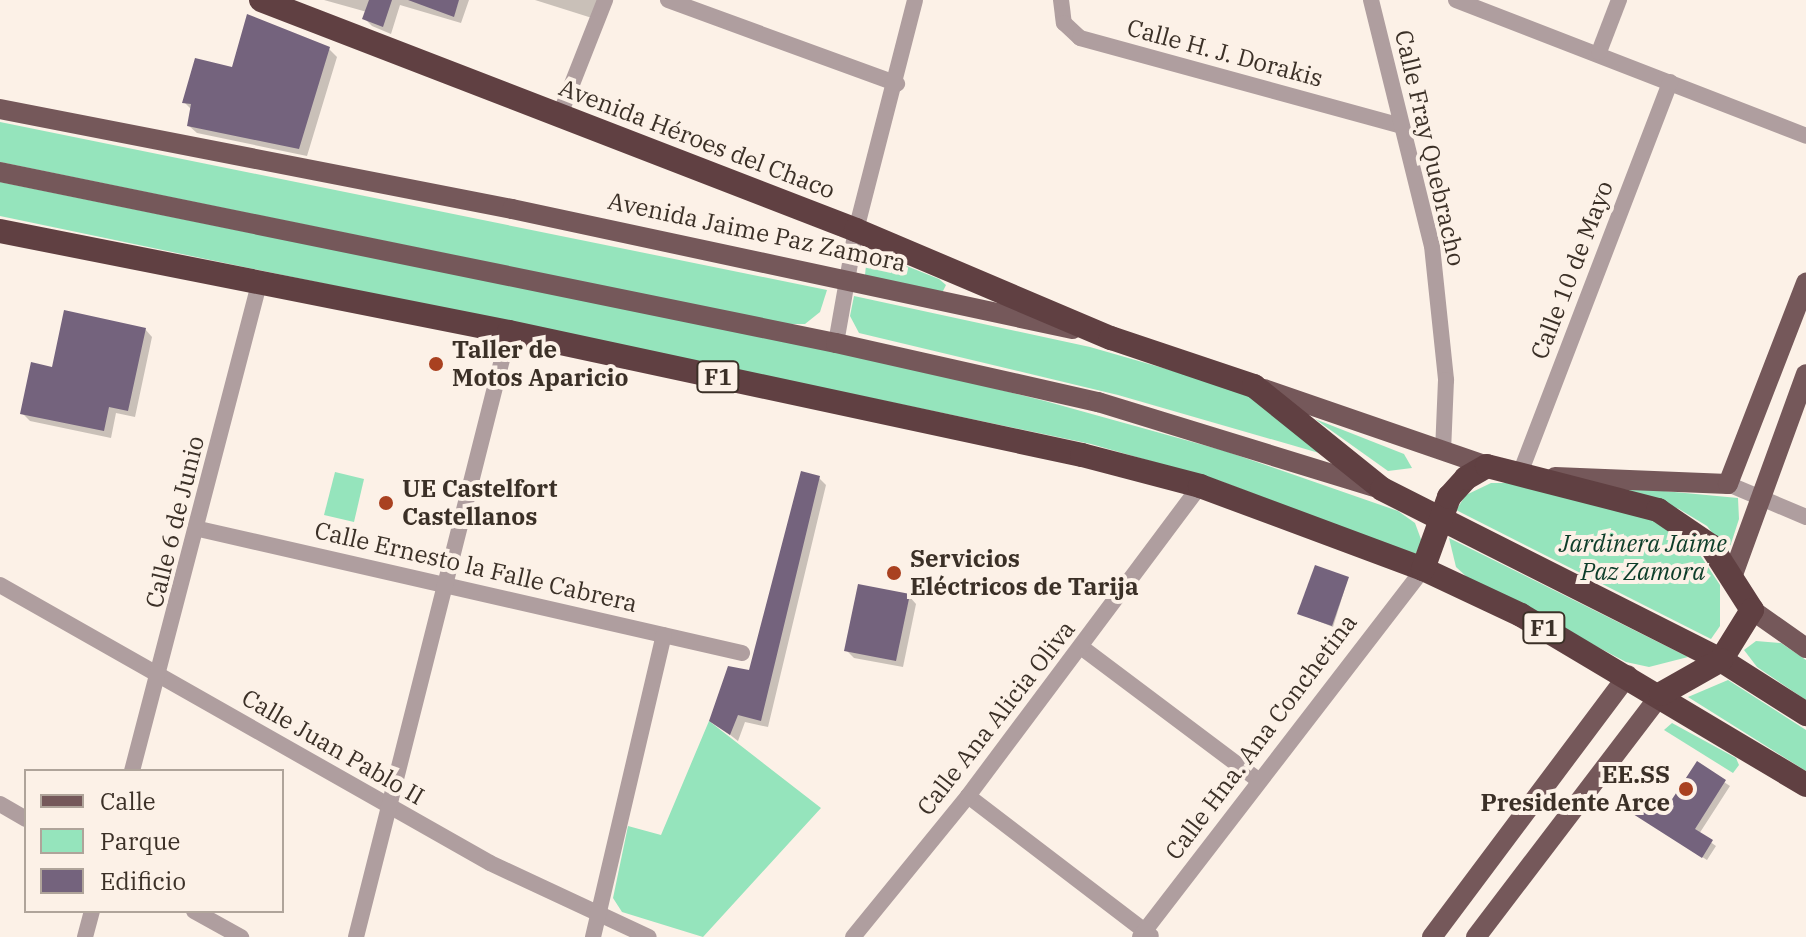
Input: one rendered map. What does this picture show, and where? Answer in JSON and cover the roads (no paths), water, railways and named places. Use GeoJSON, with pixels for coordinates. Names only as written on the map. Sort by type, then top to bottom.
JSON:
{"type":"FeatureCollection","features":[{"type":"Feature","properties":{"kind":"highway","name":"Avenida Héroes del Chaco"},"geometry":{"type":"LineString","coordinates":[[261,0],[856,230],[1111,338]]}},
{"type":"Feature","properties":{"kind":"highway","name":"F1"},"geometry":{"type":"LineString","coordinates":[[0,231],[509,332],[1082,455],[1200,486],[1423,569],[1628,675],[1806,785]]}},
{"type":"Feature","properties":{"kind":"highway","name":"Avenida Jaime Paz Zamora"},"geometry":{"type":"LineString","coordinates":[[1111,338],[1254,386]]}},
{"type":"Feature","properties":{"kind":"highway","name":"F1"},"geometry":{"type":"LineString","coordinates":[[1254,386],[1382,489],[1721,660],[1806,714]]}},
{"type":"Feature","properties":{"kind":"highway","name":"Avenida Jaime Paz Zamora"},"geometry":{"type":"LineString","coordinates":[[1487,466],[1658,510],[1711,546],[1752,610]]}},
{"type":"Feature","properties":{"kind":"highway"},"geometry":{"type":"LineString","coordinates":[[1423,569],[1439,517],[1466,478],[1487,466]]}},
{"type":"Feature","properties":{"kind":"highway"},"geometry":{"type":"LineString","coordinates":[[1661,694],[1721,660],[1752,610]]}},
{"type":"Feature","properties":{"kind":"main road","name":"Avenida Jaime Paz Zamora"},"geometry":{"type":"LineString","coordinates":[[0,109],[847,279],[1111,338]]}},
{"type":"Feature","properties":{"kind":"main road"},"geometry":{"type":"LineString","coordinates":[[0,172],[836,343],[1098,402],[1382,489]]}},
{"type":"Feature","properties":{"kind":"main road"},"geometry":{"type":"LineString","coordinates":[[1519,476],[1728,484],[1806,283]]}},
{"type":"Feature","properties":{"kind":"main road"},"geometry":{"type":"LineString","coordinates":[[1731,580],[1758,496],[1806,374]]}},
{"type":"Feature","properties":{"kind":"main road","name":"Avenida Jaime Paz Zamora"},"geometry":{"type":"LineString","coordinates":[[1254,386],[1487,466]]}},
{"type":"Feature","properties":{"kind":"main road"},"geometry":{"type":"LineString","coordinates":[[1752,610],[1806,648]]}},
{"type":"Feature","properties":{"kind":"main road"},"geometry":{"type":"LineString","coordinates":[[1432,937],[1628,675]]}},
{"type":"Feature","properties":{"kind":"main road"},"geometry":{"type":"LineString","coordinates":[[1476,937],[1661,694]]}},
{"type":"Feature","properties":{"kind":"street"},"geometry":{"type":"LineString","coordinates":[[559,117],[605,0]]}},
{"type":"Feature","properties":{"kind":"street"},"geometry":{"type":"LineString","coordinates":[[668,0],[897,84]]}},
{"type":"Feature","properties":{"kind":"street"},"geometry":{"type":"LineString","coordinates":[[836,343],[856,230],[897,84],[915,0]]}},
{"type":"Feature","properties":{"kind":"street","name":"Calle H. J. Dorakis"},"geometry":{"type":"LineString","coordinates":[[1061,0],[1064,23],[1080,38],[1401,126]]}},
{"type":"Feature","properties":{"kind":"street","name":"Calle Fray Quebracho"},"geometry":{"type":"LineString","coordinates":[[1371,0],[1432,246],[1446,380],[1443,452]]}},
{"type":"Feature","properties":{"kind":"street"},"geometry":{"type":"LineString","coordinates":[[1456,0],[1599,52],[1806,136]]}},
{"type":"Feature","properties":{"kind":"street"},"geometry":{"type":"LineString","coordinates":[[1599,52],[1619,0]]}},
{"type":"Feature","properties":{"kind":"street","name":"Calle 10 de Mayo"},"geometry":{"type":"LineString","coordinates":[[1519,476],[1670,82]]}},
{"type":"Feature","properties":{"kind":"street","name":"Calle 6 de Junio"},"geometry":{"type":"LineString","coordinates":[[133,769],[199,529],[259,284]]}},
{"type":"Feature","properties":{"kind":"street"},"geometry":{"type":"LineString","coordinates":[[356,937],[386,805],[509,332]]}},
{"type":"Feature","properties":{"kind":"street"},"geometry":{"type":"LineString","coordinates":[[1728,484],[1806,517]]}},
{"type":"Feature","properties":{"kind":"street","name":"Calle Ana Alicia Oliva"},"geometry":{"type":"LineString","coordinates":[[853,937],[968,796],[1200,486]]}},
{"type":"Feature","properties":{"kind":"street","name":"Calle Ernesto la Falle Cabrera"},"geometry":{"type":"LineString","coordinates":[[199,529],[742,653]]}},
{"type":"Feature","properties":{"kind":"street","name":"Calle Hna. Ana Conchetina"},"geometry":{"type":"LineString","coordinates":[[1145,935],[1257,779],[1423,569]]}},
{"type":"Feature","properties":{"kind":"street","name":"Calle Juan Pablo II"},"geometry":{"type":"LineString","coordinates":[[0,585],[386,805],[598,915],[649,937]]}},
{"type":"Feature","properties":{"kind":"street"},"geometry":{"type":"LineString","coordinates":[[593,937],[664,635]]}},
{"type":"Feature","properties":{"kind":"street"},"geometry":{"type":"LineString","coordinates":[[1081,647],[1257,779]]}},
{"type":"Feature","properties":{"kind":"street"},"geometry":{"type":"LineString","coordinates":[[968,796],[1145,935]]}},
{"type":"Feature","properties":{"kind":"street"},"geometry":{"type":"LineString","coordinates":[[0,804],[24,818]]}},
{"type":"Feature","properties":{"kind":"street"},"geometry":{"type":"LineString","coordinates":[[85,937],[91,913]]}},
{"type":"Feature","properties":{"kind":"street"},"geometry":{"type":"LineString","coordinates":[[198,913],[241,937]]}},
{"type":"Feature","properties":{"kind":"place","name":"Taller de Motos Aparicio"},"geometry":{"type":"Point","coordinates":[436,364]}},
{"type":"Feature","properties":{"kind":"place","name":"UE Castelfort Castellanos"},"geometry":{"type":"Point","coordinates":[386,503]}},
{"type":"Feature","properties":{"kind":"place","name":"Servicios Eléctricos de Tarija"},"geometry":{"type":"Point","coordinates":[894,573]}},
{"type":"Feature","properties":{"kind":"place","name":"EE.SS Presidente Arce"},"geometry":{"type":"Point","coordinates":[1686,789]}},
{"type":"Feature","properties":{"kind":"park label","name":"Jardinera Jaime Paz Zamora"},"geometry":{"type":"Point","coordinates":[1643,558]}}]}
